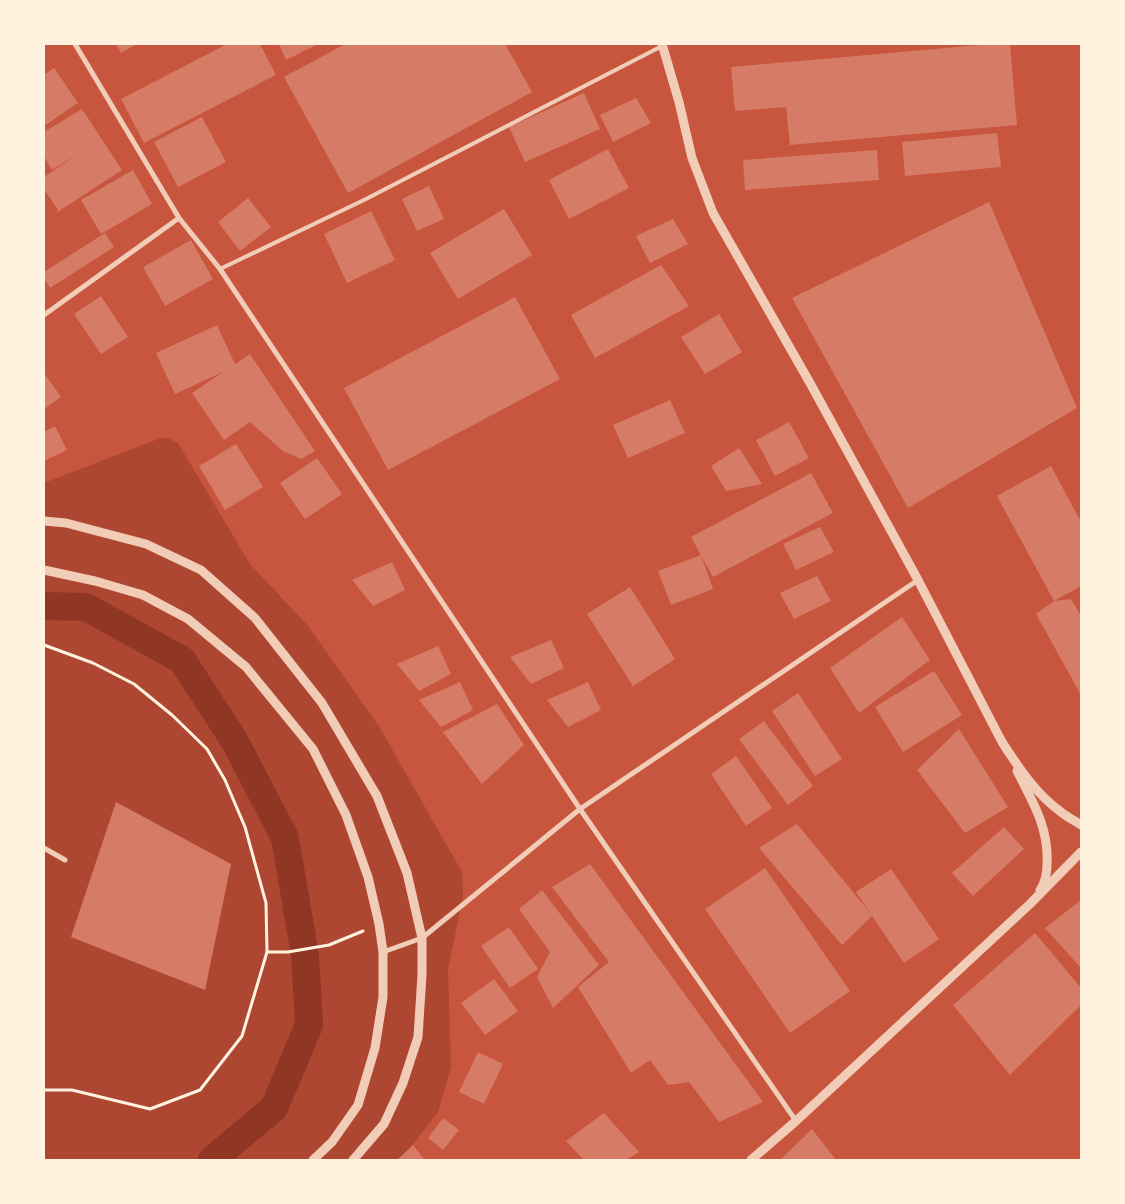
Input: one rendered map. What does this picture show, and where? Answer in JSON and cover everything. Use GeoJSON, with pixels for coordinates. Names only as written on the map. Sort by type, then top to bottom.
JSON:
{"type":"FeatureCollection","features":[{"type":"Feature","properties":{"kind":"street"},"geometry":{"type":"LineString","coordinates":[[74,44],[179,218],[220,269],[580,809],[796,1121]]}},
{"type":"Feature","properties":{"kind":"street"},"geometry":{"type":"LineString","coordinates":[[662,44],[692,158],[714,213],[918,580],[1038,812],[1045,833],[1048,853],[1047,872],[1042,886],[1030,904]]}},
{"type":"Feature","properties":{"kind":"street"},"geometry":{"type":"LineString","coordinates":[[44,315],[179,218]]}},
{"type":"Feature","properties":{"kind":"street"},"geometry":{"type":"LineString","coordinates":[[44,521],[66,523],[146,544],[201,570],[255,618],[322,703],[377,796],[407,873],[422,938],[418,1037],[403,1083],[384,1124],[353,1160]]}},
{"type":"Feature","properties":{"kind":"street"},"geometry":{"type":"LineString","coordinates":[[44,570],[96,580],[143,595],[188,619],[246,667],[313,749],[346,815],[368,877],[379,924],[383,952],[383,997],[375,1048],[358,1104],[332,1142],[313,1160]]}},
{"type":"Feature","properties":{"kind":"street"},"geometry":{"type":"LineString","coordinates":[[383,952],[422,938],[580,809],[918,580]]}},
{"type":"Feature","properties":{"kind":"street"},"geometry":{"type":"LineString","coordinates":[[1002,742],[1018,767],[1038,791],[1060,811],[1081,825]]}},
{"type":"Feature","properties":{"kind":"street"},"geometry":{"type":"LineString","coordinates":[[44,848],[65,860]]}},
{"type":"Feature","properties":{"kind":"street"},"geometry":{"type":"LineString","coordinates":[[752,1160],[1030,904],[1081,852]]}},
{"type":"Feature","properties":{"kind":"lane"},"geometry":{"type":"LineString","coordinates":[[220,269],[366,198],[662,44]]}},
{"type":"Feature","properties":{"kind":"path"},"geometry":{"type":"LineString","coordinates":[[44,645],[92,663],[134,684],[172,715],[207,749],[225,780],[245,828],[266,903],[267,952],[242,1036],[200,1090],[150,1109],[72,1090],[44,1090]]}},
{"type":"Feature","properties":{"kind":"path"},"geometry":{"type":"LineString","coordinates":[[267,952],[288,952],[329,945],[379,924]]}},
{"type":"Feature","properties":{"kind":"shaded area"},"geometry":{"type":"Polygon","coordinates":[[[168,438],[178,443],[250,564],[309,627],[380,728],[462,872],[463,896],[448,969],[451,1067],[438,1112],[401,1160],[44,1160],[44,483],[158,439],[168,438]]]}},
{"type":"Feature","properties":{"kind":"building"},"geometry":{"type":"Polygon","coordinates":[[[116,44],[137,44],[121,53],[116,44]]]}},
{"type":"Feature","properties":{"kind":"building"},"geometry":{"type":"Polygon","coordinates":[[[227,44],[260,44],[276,75],[144,143],[121,99],[227,44]]]}},
{"type":"Feature","properties":{"kind":"building"},"geometry":{"type":"Polygon","coordinates":[[[279,44],[318,44],[286,60],[279,44]]]}},
{"type":"Feature","properties":{"kind":"building"},"geometry":{"type":"Polygon","coordinates":[[[345,44],[505,44],[532,92],[348,193],[284,77],[345,44]]]}},
{"type":"Feature","properties":{"kind":"building"},"geometry":{"type":"Polygon","coordinates":[[[1010,44],[1017,125],[790,145],[786,107],[735,111],[731,67],[1010,44]]]}},
{"type":"Feature","properties":{"kind":"building"},"geometry":{"type":"Polygon","coordinates":[[[54,68],[78,103],[44,126],[44,75],[54,68]]]}},
{"type":"Feature","properties":{"kind":"building"},"geometry":{"type":"Polygon","coordinates":[[[584,93],[600,129],[525,162],[509,127],[584,93]]]}},
{"type":"Feature","properties":{"kind":"building"},"geometry":{"type":"Polygon","coordinates":[[[636,98],[651,123],[613,142],[600,115],[636,98]]]}},
{"type":"Feature","properties":{"kind":"building"},"geometry":{"type":"Polygon","coordinates":[[[82,109],[122,170],[56,213],[58,210],[44,189],[44,177],[78,154],[52,170],[44,156],[44,132],[82,109]]]}},
{"type":"Feature","properties":{"kind":"building"},"geometry":{"type":"Polygon","coordinates":[[[202,117],[226,162],[178,187],[154,142],[202,117]]]}},
{"type":"Feature","properties":{"kind":"building"},"geometry":{"type":"Polygon","coordinates":[[[997,133],[1001,167],[905,176],[902,142],[997,133]]]}},
{"type":"Feature","properties":{"kind":"building"},"geometry":{"type":"Polygon","coordinates":[[[608,149],[629,188],[569,219],[549,180],[608,149]]]}},
{"type":"Feature","properties":{"kind":"building"},"geometry":{"type":"Polygon","coordinates":[[[877,150],[879,180],[745,190],[743,160],[877,150]]]}},
{"type":"Feature","properties":{"kind":"building"},"geometry":{"type":"Polygon","coordinates":[[[133,170],[152,204],[101,234],[81,200],[133,170]]]}},
{"type":"Feature","properties":{"kind":"building"},"geometry":{"type":"Polygon","coordinates":[[[429,186],[444,219],[417,231],[402,199],[429,186]]]}},
{"type":"Feature","properties":{"kind":"building"},"geometry":{"type":"Polygon","coordinates":[[[248,198],[271,227],[240,251],[218,222],[248,198]]]}},
{"type":"Feature","properties":{"kind":"building"},"geometry":{"type":"Polygon","coordinates":[[[989,202],[1077,408],[908,508],[792,298],[989,202]]]}},
{"type":"Feature","properties":{"kind":"building"},"geometry":{"type":"Polygon","coordinates":[[[504,209],[532,255],[458,299],[430,253],[504,209]]]}},
{"type":"Feature","properties":{"kind":"building"},"geometry":{"type":"Polygon","coordinates":[[[371,211],[395,260],[347,283],[324,234],[371,211]]]}},
{"type":"Feature","properties":{"kind":"building"},"geometry":{"type":"Polygon","coordinates":[[[673,219],[688,244],[650,263],[636,236],[673,219]]]}},
{"type":"Feature","properties":{"kind":"building"},"geometry":{"type":"Polygon","coordinates":[[[105,233],[114,247],[50,288],[44,278],[44,272],[105,233]]]}},
{"type":"Feature","properties":{"kind":"building"},"geometry":{"type":"Polygon","coordinates":[[[191,240],[213,279],[165,306],[143,267],[191,240]]]}},
{"type":"Feature","properties":{"kind":"building"},"geometry":{"type":"Polygon","coordinates":[[[661,265],[689,306],[595,358],[571,315],[661,265]]]}},
{"type":"Feature","properties":{"kind":"building"},"geometry":{"type":"Polygon","coordinates":[[[101,296],[128,337],[101,354],[74,314],[101,296]]]}},
{"type":"Feature","properties":{"kind":"building"},"geometry":{"type":"Polygon","coordinates":[[[515,297],[560,379],[388,470],[344,388],[515,297]]]}},
{"type":"Feature","properties":{"kind":"building"},"geometry":{"type":"Polygon","coordinates":[[[719,314],[742,352],[705,374],[681,337],[719,314]]]}},
{"type":"Feature","properties":{"kind":"building"},"geometry":{"type":"Polygon","coordinates":[[[217,325],[235,364],[250,354],[315,451],[301,459],[283,451],[250,422],[224,440],[192,393],[223,372],[175,394],[156,353],[217,325]]]}},
{"type":"Feature","properties":{"kind":"building"},"geometry":{"type":"Polygon","coordinates":[[[44,373],[61,397],[44,409],[44,373]]]}},
{"type":"Feature","properties":{"kind":"building"},"geometry":{"type":"Polygon","coordinates":[[[670,400],[685,433],[628,458],[613,425],[670,400]]]}},
{"type":"Feature","properties":{"kind":"building"},"geometry":{"type":"Polygon","coordinates":[[[789,422],[809,458],[775,476],[756,440],[789,422]]]}},
{"type":"Feature","properties":{"kind":"building"},"geometry":{"type":"Polygon","coordinates":[[[55,426],[67,450],[44,461],[44,432],[55,426]]]}},
{"type":"Feature","properties":{"kind":"building"},"geometry":{"type":"Polygon","coordinates":[[[236,444],[263,487],[225,510],[199,466],[236,444]]]}},
{"type":"Feature","properties":{"kind":"building"},"geometry":{"type":"Polygon","coordinates":[[[739,448],[762,484],[726,491],[711,466],[739,448]]]}},
{"type":"Feature","properties":{"kind":"building"},"geometry":{"type":"Polygon","coordinates":[[[317,458],[342,494],[305,519],[280,483],[317,458]]]}},
{"type":"Feature","properties":{"kind":"building"},"geometry":{"type":"Polygon","coordinates":[[[1051,466],[1081,522],[1081,586],[1054,601],[997,496],[1051,466]]]}},
{"type":"Feature","properties":{"kind":"building"},"geometry":{"type":"Polygon","coordinates":[[[811,473],[833,513],[713,577],[691,537],[811,473]]]}},
{"type":"Feature","properties":{"kind":"building"},"geometry":{"type":"Polygon","coordinates":[[[820,527],[834,552],[796,570],[783,544],[820,527]]]}},
{"type":"Feature","properties":{"kind":"building"},"geometry":{"type":"Polygon","coordinates":[[[701,555],[713,589],[671,605],[658,571],[701,555]]]}},
{"type":"Feature","properties":{"kind":"building"},"geometry":{"type":"Polygon","coordinates":[[[392,562],[405,590],[373,606],[352,580],[392,562]]]}},
{"type":"Feature","properties":{"kind":"building"},"geometry":{"type":"Polygon","coordinates":[[[817,576],[831,601],[794,619],[780,593],[817,576]]]}},
{"type":"Feature","properties":{"kind":"building"},"geometry":{"type":"Polygon","coordinates":[[[630,587],[675,659],[633,686],[587,614],[630,587]]]}},
{"type":"Feature","properties":{"kind":"building"},"geometry":{"type":"Polygon","coordinates":[[[1071,599],[1081,616],[1081,695],[1036,614],[1054,601],[1071,599]]]}},
{"type":"Feature","properties":{"kind":"building"},"geometry":{"type":"Polygon","coordinates":[[[902,617],[930,660],[859,713],[830,668],[902,617]]]}},
{"type":"Feature","properties":{"kind":"building"},"geometry":{"type":"Polygon","coordinates":[[[551,640],[564,668],[531,684],[510,657],[551,640]]]}},
{"type":"Feature","properties":{"kind":"building"},"geometry":{"type":"Polygon","coordinates":[[[438,646],[451,674],[419,691],[397,664],[438,646]]]}},
{"type":"Feature","properties":{"kind":"building"},"geometry":{"type":"Polygon","coordinates":[[[934,671],[962,715],[903,752],[875,707],[934,671]]]}},
{"type":"Feature","properties":{"kind":"building"},"geometry":{"type":"Polygon","coordinates":[[[460,682],[473,710],[441,727],[419,700],[460,682]]]}},
{"type":"Feature","properties":{"kind":"building"},"geometry":{"type":"Polygon","coordinates":[[[588,682],[601,710],[568,727],[547,700],[588,682]]]}},
{"type":"Feature","properties":{"kind":"building"},"geometry":{"type":"Polygon","coordinates":[[[798,693],[842,759],[815,776],[772,711],[798,693]]]}},
{"type":"Feature","properties":{"kind":"building"},"geometry":{"type":"Polygon","coordinates":[[[497,704],[524,745],[482,784],[443,732],[497,704]]]}},
{"type":"Feature","properties":{"kind":"building"},"geometry":{"type":"Polygon","coordinates":[[[764,721],[813,786],[788,805],[739,739],[764,721]]]}},
{"type":"Feature","properties":{"kind":"building"},"geometry":{"type":"Polygon","coordinates":[[[959,729],[1008,807],[965,833],[917,770],[959,729]]]}},
{"type":"Feature","properties":{"kind":"building"},"geometry":{"type":"Polygon","coordinates":[[[736,756],[772,808],[746,826],[711,774],[736,756]]]}},
{"type":"Feature","properties":{"kind":"building"},"geometry":{"type":"Polygon","coordinates":[[[116,802],[231,864],[205,990],[71,937],[116,802]]]}},
{"type":"Feature","properties":{"kind":"building"},"geometry":{"type":"Polygon","coordinates":[[[797,824],[871,914],[856,892],[891,869],[939,939],[904,963],[872,916],[842,945],[759,848],[797,824]]]}},
{"type":"Feature","properties":{"kind":"building"},"geometry":{"type":"Polygon","coordinates":[[[1004,827],[1024,849],[973,896],[952,873],[1004,827]]]}},
{"type":"Feature","properties":{"kind":"building"},"geometry":{"type":"Polygon","coordinates":[[[590,864],[763,1102],[719,1122],[689,1082],[668,1085],[650,1060],[631,1073],[578,987],[609,962],[552,887],[590,864]]]}},
{"type":"Feature","properties":{"kind":"building"},"geometry":{"type":"Polygon","coordinates":[[[765,868],[850,991],[790,1033],[705,909],[765,868]]]}},
{"type":"Feature","properties":{"kind":"building"},"geometry":{"type":"Polygon","coordinates":[[[542,890],[599,965],[553,1008],[537,977],[550,952],[519,909],[542,890]]]}},
{"type":"Feature","properties":{"kind":"building"},"geometry":{"type":"Polygon","coordinates":[[[1081,900],[1081,968],[1045,928],[1081,900]]]}},
{"type":"Feature","properties":{"kind":"building"},"geometry":{"type":"Polygon","coordinates":[[[509,927],[538,969],[510,988],[481,946],[509,927]]]}},
{"type":"Feature","properties":{"kind":"building"},"geometry":{"type":"Polygon","coordinates":[[[1035,933],[1081,988],[1081,1005],[1010,1075],[953,1005],[1035,933]]]}},
{"type":"Feature","properties":{"kind":"building"},"geometry":{"type":"Polygon","coordinates":[[[494,979],[518,1011],[485,1035],[461,1003],[494,979]]]}},
{"type":"Feature","properties":{"kind":"building"},"geometry":{"type":"Polygon","coordinates":[[[478,1052],[503,1064],[484,1104],[459,1092],[478,1052]]]}},
{"type":"Feature","properties":{"kind":"building"},"geometry":{"type":"Polygon","coordinates":[[[604,1113],[639,1152],[626,1160],[584,1160],[566,1141],[604,1113]]]}},
{"type":"Feature","properties":{"kind":"building"},"geometry":{"type":"Polygon","coordinates":[[[443,1118],[459,1130],[443,1150],[428,1138],[443,1118]]]}},
{"type":"Feature","properties":{"kind":"building"},"geometry":{"type":"Polygon","coordinates":[[[812,1129],[836,1160],[780,1160],[812,1129]]]}},
{"type":"Feature","properties":{"kind":"building"},"geometry":{"type":"Polygon","coordinates":[[[413,1145],[425,1160],[397,1160],[413,1145]]]}},
{"type":"Feature","properties":{"kind":"waterway"},"geometry":{"type":"LineString","coordinates":[[44,606],[86,607],[182,660],[234,740],[285,838],[305,955],[309,1025],[274,1108],[212,1160]]}}]}
